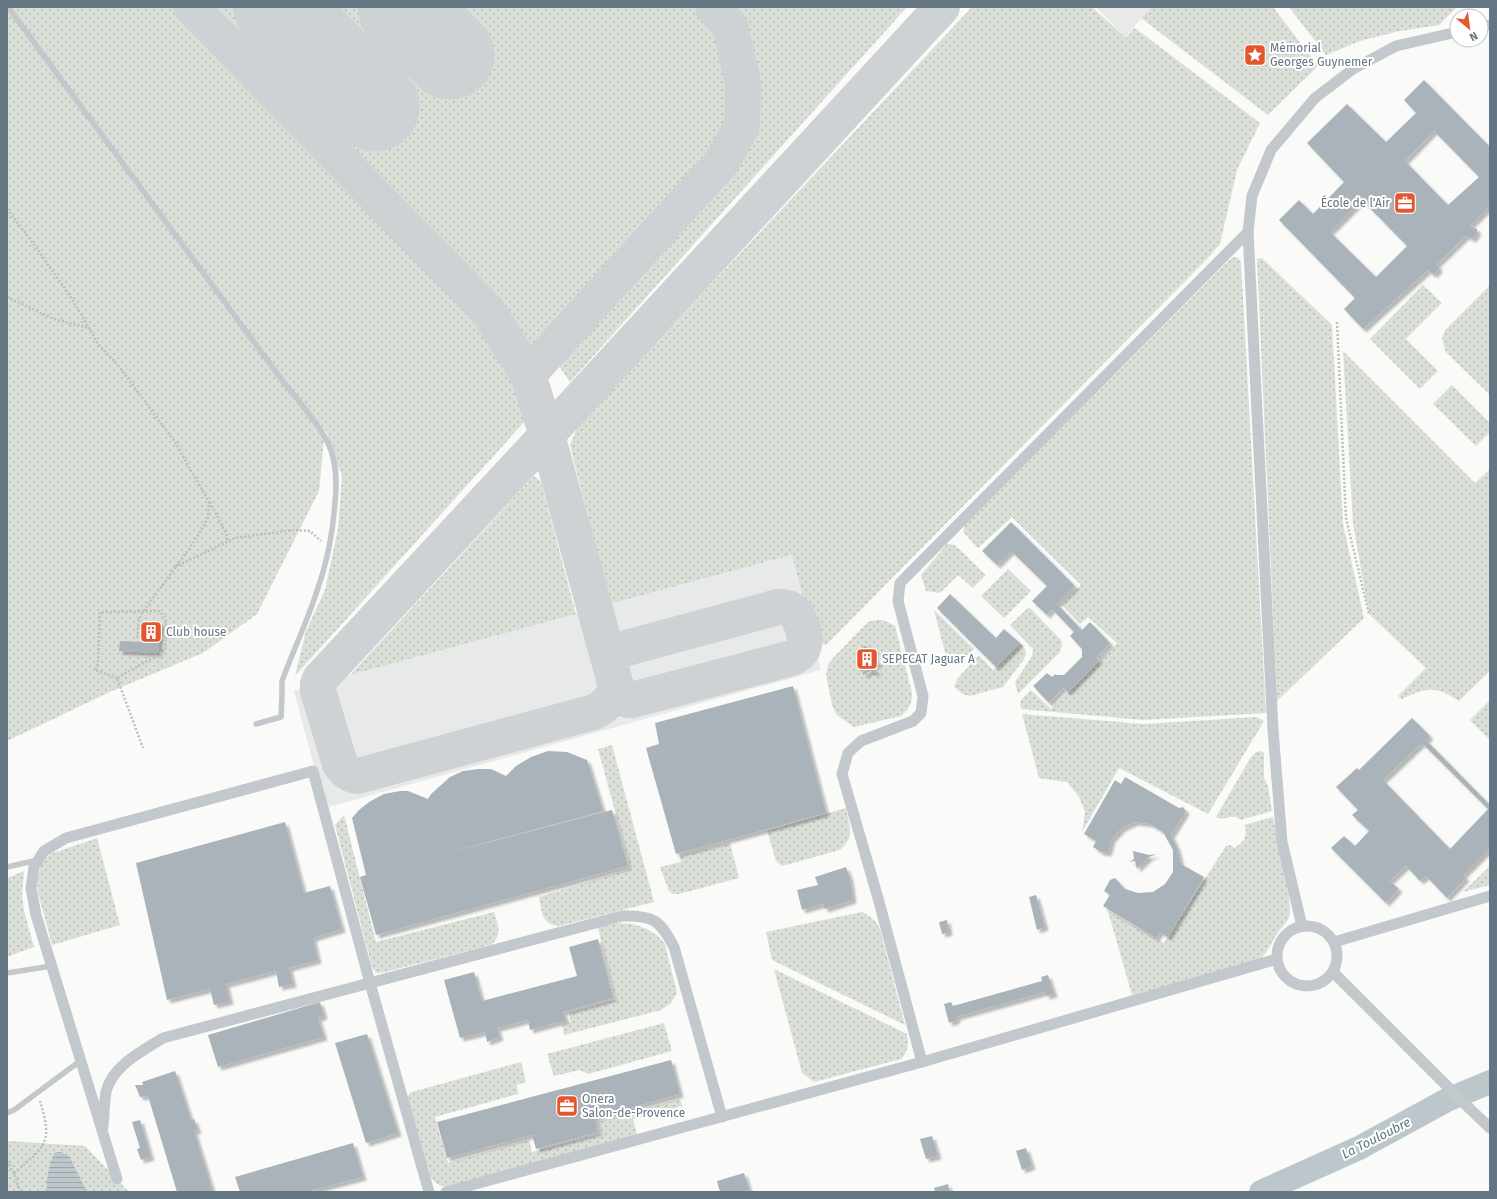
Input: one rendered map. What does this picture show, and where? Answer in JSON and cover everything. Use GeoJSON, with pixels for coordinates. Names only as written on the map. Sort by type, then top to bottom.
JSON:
{"type":"FeatureCollection","features":[{"type":"Feature","properties":{"kind":"street"},"geometry":{"type":"LineString","coordinates":[[1302,926],[1282,842],[1273,738],[1248,232],[1252,196],[1271,150],[1315,98],[1353,69],[1396,46],[1449,34]]}},
{"type":"Feature","properties":{"kind":"street"},"geometry":{"type":"LineString","coordinates":[[922,1062],[878,898],[842,774],[848,752],[861,740],[913,721],[921,713],[924,696],[898,602],[900,584],[1248,232]]}},
{"type":"Feature","properties":{"kind":"street"},"geometry":{"type":"LineString","coordinates":[[117,1179],[36,915],[31,888],[34,867],[44,851],[66,838],[313,771],[370,983],[429,1192]]}},
{"type":"Feature","properties":{"kind":"street"},"geometry":{"type":"LineString","coordinates":[[1334,942],[1490,896]]}},
{"type":"Feature","properties":{"kind":"street"},"geometry":{"type":"LineString","coordinates":[[103,1134],[106,1092],[114,1073],[143,1050],[163,1038],[622,916],[636,916],[651,919],[664,929],[674,947],[722,1117]]}},
{"type":"Feature","properties":{"kind":"street"},"geometry":{"type":"LineString","coordinates":[[1302,926],[1312,926],[1329,934],[1334,942],[1337,952],[1337,962],[1333,972],[1327,979],[1319,984],[1310,986],[1292,982],[1284,976],[1277,959],[1281,941],[1286,934],[1302,926]]}},
{"type":"Feature","properties":{"kind":"street"},"geometry":{"type":"LineString","coordinates":[[446,1192],[922,1062],[1277,959]]}},
{"type":"Feature","properties":{"kind":"street"},"geometry":{"type":"LineString","coordinates":[[1333,972],[1490,1128]]}},
{"type":"Feature","properties":{"kind":"lane"},"geometry":{"type":"LineString","coordinates":[[8,7],[328,443],[336,468],[337,487],[334,520],[318,590],[282,681],[281,717],[256,724]]}},
{"type":"Feature","properties":{"kind":"lane"},"geometry":{"type":"LineString","coordinates":[[7,867],[39,860]]}},
{"type":"Feature","properties":{"kind":"lane"},"geometry":{"type":"LineString","coordinates":[[7,973],[52,966]]}},
{"type":"Feature","properties":{"kind":"lane"},"geometry":{"type":"LineString","coordinates":[[7,1112],[14,1110],[80,1061]]}},
{"type":"Feature","properties":{"kind":"path"},"geometry":{"type":"LineString","coordinates":[[7,209],[74,302],[98,344],[117,364],[176,442],[226,533],[228,542]]}},
{"type":"Feature","properties":{"kind":"path"},"geometry":{"type":"LineString","coordinates":[[7,297],[54,319],[89,328]]}},
{"type":"Feature","properties":{"kind":"path"},"geometry":{"type":"LineString","coordinates":[[1337,322],[1346,518],[1369,614]]}},
{"type":"Feature","properties":{"kind":"path"},"geometry":{"type":"LineString","coordinates":[[137,638],[139,619],[196,539],[208,518],[209,502]]}},
{"type":"Feature","properties":{"kind":"path"},"geometry":{"type":"LineString","coordinates":[[175,567],[236,538],[294,530],[310,531],[320,539],[326,556]]}},
{"type":"Feature","properties":{"kind":"path"},"geometry":{"type":"LineString","coordinates":[[159,611],[165,617],[165,651],[117,678],[95,670],[98,663],[100,612],[159,611]]}},
{"type":"Feature","properties":{"kind":"path"},"geometry":{"type":"LineString","coordinates":[[117,678],[143,748]]}},
{"type":"Feature","properties":{"kind":"path"},"geometry":{"type":"LineString","coordinates":[[14,1172],[41,1149],[46,1139],[46,1122],[37,1093]]}},
{"type":"Feature","properties":{"kind":"path"},"geometry":{"type":"LineString","coordinates":[[7,1162],[14,1172],[20,1192]]}},
{"type":"Feature","properties":{"kind":"shaded area"},"geometry":{"type":"Polygon","coordinates":[[[907,7],[570,382],[555,360],[515,388],[525,421],[295,676],[306,631],[325,590],[338,529],[342,476],[325,429],[319,491],[257,614],[203,653],[112,691],[7,741],[7,8],[907,7]]]}},
{"type":"Feature","properties":{"kind":"shaded area"},"geometry":{"type":"Polygon","coordinates":[[[972,7],[1092,7],[1126,38],[1135,28],[1260,123],[1237,170],[1220,244],[1206,260],[826,645],[814,641],[792,555],[610,604],[570,445],[578,426],[972,7]]]}},
{"type":"Feature","properties":{"kind":"shaded area"},"geometry":{"type":"Polygon","coordinates":[[[1096,7],[1152,7],[1141,18],[1126,38],[1096,7]]]}},
{"type":"Feature","properties":{"kind":"shaded area"},"geometry":{"type":"Polygon","coordinates":[[[1152,7],[1273,7],[1318,66],[1268,115],[1141,18],[1152,7]]]}},
{"type":"Feature","properties":{"kind":"shaded area"},"geometry":{"type":"Polygon","coordinates":[[[1289,7],[1457,7],[1449,8],[1449,15],[1439,25],[1400,31],[1360,41],[1326,55],[1289,7]]]}},
{"type":"Feature","properties":{"kind":"shaded area"},"geometry":{"type":"Polygon","coordinates":[[[1234,257],[1238,258],[1241,262],[1266,713],[1143,720],[1021,709],[1020,701],[1031,690],[1051,709],[1117,643],[1088,617],[1080,624],[1062,605],[1081,585],[1012,517],[978,548],[963,532],[965,525],[1229,260],[1234,257]]]}},
{"type":"Feature","properties":{"kind":"shaded area"},"geometry":{"type":"Polygon","coordinates":[[[1262,258],[1332,325],[1343,524],[1364,618],[1277,701],[1257,259],[1262,258]]]}},
{"type":"Feature","properties":{"kind":"shaded area"},"geometry":{"type":"Polygon","coordinates":[[[1423,285],[1442,303],[1406,339],[1438,371],[1420,389],[1370,339],[1423,285]]]}},
{"type":"Feature","properties":{"kind":"shaded area"},"geometry":{"type":"Polygon","coordinates":[[[1490,285],[1490,395],[1446,352],[1442,339],[1445,330],[1490,285]]]}},
{"type":"Feature","properties":{"kind":"shaded area"},"geometry":{"type":"Polygon","coordinates":[[[1343,351],[1475,483],[1490,469],[1490,671],[1459,701],[1437,690],[1425,690],[1402,699],[1398,696],[1426,668],[1369,614],[1353,524],[1343,351]]]}},
{"type":"Feature","properties":{"kind":"shaded area"},"geometry":{"type":"Polygon","coordinates":[[[1452,385],[1490,423],[1490,432],[1476,446],[1433,404],[1452,385]]]}},
{"type":"Feature","properties":{"kind":"shaded area"},"geometry":{"type":"Polygon","coordinates":[[[534,476],[541,482],[576,614],[350,675],[534,476]]]}},
{"type":"Feature","properties":{"kind":"shaded area"},"geometry":{"type":"Polygon","coordinates":[[[947,544],[956,546],[986,575],[973,588],[958,575],[940,593],[926,591],[921,575],[947,544]]]}},
{"type":"Feature","properties":{"kind":"shaded area"},"geometry":{"type":"Polygon","coordinates":[[[792,555],[821,670],[325,808],[294,691],[792,555]]]}},
{"type":"Feature","properties":{"kind":"shaded area"},"geometry":{"type":"Polygon","coordinates":[[[1008,569],[1031,591],[1004,618],[981,596],[1008,569]]]}},
{"type":"Feature","properties":{"kind":"shaded area"},"geometry":{"type":"Polygon","coordinates":[[[1029,607],[1061,640],[1062,644],[1060,652],[1018,694],[1015,682],[1032,656],[1033,649],[1010,625],[1029,607]]]}},
{"type":"Feature","properties":{"kind":"shaded area"},"geometry":{"type":"Polygon","coordinates":[[[934,610],[974,649],[957,665],[948,664],[934,610]]]}},
{"type":"Feature","properties":{"kind":"shaded area"},"geometry":{"type":"Polygon","coordinates":[[[883,620],[895,626],[912,693],[910,706],[901,716],[854,727],[837,715],[832,705],[826,675],[828,665],[868,622],[883,620]]]}},
{"type":"Feature","properties":{"kind":"shaded area"},"geometry":{"type":"Polygon","coordinates":[[[1020,643],[1025,649],[1026,654],[1024,659],[1003,687],[970,696],[963,694],[954,687],[958,678],[979,655],[993,670],[1020,643]]]}},
{"type":"Feature","properties":{"kind":"shaded area"},"geometry":{"type":"Polygon","coordinates":[[[1490,700],[1490,740],[1470,720],[1490,700]]]}},
{"type":"Feature","properties":{"kind":"shaded area"},"geometry":{"type":"Polygon","coordinates":[[[1022,714],[1143,724],[1257,717],[1264,721],[1208,814],[1119,768],[1082,832],[1085,812],[1079,797],[1067,782],[1039,778],[1022,714]]]}},
{"type":"Feature","properties":{"kind":"shaded area"},"geometry":{"type":"Polygon","coordinates":[[[612,745],[654,902],[559,926],[553,925],[543,916],[539,897],[631,869],[598,749],[612,745]]]}},
{"type":"Feature","properties":{"kind":"shaded area"},"geometry":{"type":"Polygon","coordinates":[[[1260,751],[1264,753],[1264,778],[1268,786],[1272,811],[1241,820],[1236,817],[1222,819],[1216,817],[1251,757],[1256,752],[1260,751]]]}},
{"type":"Feature","properties":{"kind":"shaded area"},"geometry":{"type":"Polygon","coordinates":[[[846,808],[850,826],[850,836],[840,850],[782,866],[776,861],[767,831],[846,808]]]}},
{"type":"Feature","properties":{"kind":"shaded area"},"geometry":{"type":"Polygon","coordinates":[[[344,815],[376,942],[494,912],[498,930],[495,941],[491,945],[376,973],[372,967],[335,825],[344,815]]]}},
{"type":"Feature","properties":{"kind":"shaded area"},"geometry":{"type":"Polygon","coordinates":[[[1273,817],[1287,883],[1290,909],[1288,920],[1277,934],[1265,954],[1255,963],[1132,995],[1108,911],[1164,943],[1226,846],[1230,845],[1234,848],[1243,841],[1246,835],[1244,825],[1273,817]]]}},
{"type":"Feature","properties":{"kind":"shaded area"},"geometry":{"type":"Polygon","coordinates":[[[97,838],[120,925],[52,945],[38,893],[37,880],[41,865],[50,854],[97,838]]]}},
{"type":"Feature","properties":{"kind":"shaded area"},"geometry":{"type":"Polygon","coordinates":[[[730,843],[739,878],[679,894],[673,894],[669,891],[660,867],[681,862],[680,856],[730,843]]]}},
{"type":"Feature","properties":{"kind":"shaded area"},"geometry":{"type":"Polygon","coordinates":[[[1490,866],[1490,885],[1463,892],[1490,866]]]}},
{"type":"Feature","properties":{"kind":"shaded area"},"geometry":{"type":"Polygon","coordinates":[[[24,871],[22,896],[24,911],[34,947],[7,957],[7,878],[24,871]]]}},
{"type":"Feature","properties":{"kind":"shaded area"},"geometry":{"type":"Polygon","coordinates":[[[862,912],[873,919],[880,929],[905,1025],[772,960],[766,932],[862,912]]]}},
{"type":"Feature","properties":{"kind":"shaded area"},"geometry":{"type":"Polygon","coordinates":[[[617,923],[633,924],[647,929],[658,936],[665,944],[677,993],[671,1003],[661,1010],[564,1035],[562,1025],[571,1022],[569,1013],[616,1000],[598,928],[617,923]]]}},
{"type":"Feature","properties":{"kind":"shaded area"},"geometry":{"type":"Polygon","coordinates":[[[774,969],[907,1034],[907,1047],[901,1059],[814,1082],[802,1073],[774,969]]]}},
{"type":"Feature","properties":{"kind":"shaded area"},"geometry":{"type":"Polygon","coordinates":[[[664,1023],[672,1051],[588,1074],[580,1070],[554,1076],[547,1054],[664,1023]]]}},
{"type":"Feature","properties":{"kind":"shaded area"},"geometry":{"type":"Polygon","coordinates":[[[521,1062],[526,1082],[517,1085],[518,1094],[435,1117],[448,1163],[529,1140],[532,1152],[601,1134],[598,1122],[680,1099],[682,1106],[633,1119],[637,1135],[445,1187],[437,1184],[431,1178],[407,1096],[412,1092],[521,1062]]]}},
{"type":"Feature","properties":{"kind":"shaded area"},"geometry":{"type":"Polygon","coordinates":[[[7,1141],[85,1146],[129,1192],[7,1192],[7,1141]]]}},
{"type":"Feature","properties":{"kind":"shaded area"},"geometry":{"type":"Polygon","coordinates":[[[60,1152],[69,1156],[87,1192],[47,1192],[47,1177],[54,1153],[60,1152]]]}},
{"type":"Feature","properties":{"kind":"building","name":"École de l'Air"},"geometry":{"type":"Polygon","coordinates":[[[1424,80],[1490,147],[1490,206],[1470,226],[1477,229],[1477,233],[1473,239],[1466,236],[1437,264],[1439,269],[1435,274],[1430,273],[1428,270],[1363,329],[1344,309],[1355,298],[1279,220],[1299,200],[1313,214],[1344,182],[1307,143],[1347,104],[1386,142],[1416,113],[1404,100],[1424,80]],[[1434,131],[1405,161],[1448,205],[1479,177],[1434,131]],[[1362,200],[1330,232],[1376,277],[1407,246],[1362,200]]]}},
{"type":"Feature","properties":{"kind":"building"},"geometry":{"type":"Polygon","coordinates":[[[1011,522],[1075,586],[1057,604],[1082,630],[1090,622],[1110,643],[1096,658],[1099,660],[1068,692],[1063,688],[1049,703],[1033,686],[1047,673],[1052,677],[1055,674],[1064,675],[1082,657],[1082,649],[1070,636],[1074,632],[1052,609],[1047,615],[1032,601],[1047,586],[1011,551],[997,565],[982,551],[1011,522]]]}},
{"type":"Feature","properties":{"kind":"building"},"geometry":{"type":"Polygon","coordinates":[[[950,594],[996,638],[1004,629],[1020,643],[996,667],[937,608],[950,594]]]}},
{"type":"Feature","properties":{"kind":"building","name":"Club house"},"geometry":{"type":"Polygon","coordinates":[[[143,622],[161,623],[158,653],[119,651],[120,641],[142,642],[143,622]]]}},
{"type":"Feature","properties":{"kind":"building","name":"SEPECAT Jaguar A"},"geometry":{"type":"Polygon","coordinates":[[[863,647],[867,647],[869,656],[877,662],[878,666],[869,661],[871,668],[876,670],[877,673],[870,671],[863,675],[863,672],[868,669],[866,663],[858,668],[857,666],[864,657],[863,647]]]}},
{"type":"Feature","properties":{"kind":"building"},"geometry":{"type":"Polygon","coordinates":[[[793,686],[826,813],[676,854],[646,748],[659,744],[655,723],[793,686]]]}},
{"type":"Feature","properties":{"kind":"building"},"geometry":{"type":"Polygon","coordinates":[[[1412,718],[1430,736],[1426,740],[1490,805],[1490,848],[1463,875],[1466,878],[1447,898],[1426,876],[1420,881],[1406,866],[1390,881],[1399,889],[1386,903],[1331,848],[1344,836],[1355,846],[1369,831],[1352,815],[1358,810],[1336,787],[1357,768],[1359,770],[1412,718]],[[1422,743],[1383,780],[1450,849],[1488,809],[1422,743]]]}},
{"type":"Feature","properties":{"kind":"building"},"geometry":{"type":"Polygon","coordinates":[[[548,751],[567,752],[587,760],[603,811],[436,856],[612,810],[628,866],[376,935],[360,877],[366,875],[352,818],[359,810],[369,802],[384,794],[400,791],[408,791],[428,799],[431,794],[450,777],[463,771],[491,769],[506,776],[516,766],[531,757],[548,751]]]}},
{"type":"Feature","properties":{"kind":"building"},"geometry":{"type":"Polygon","coordinates":[[[1125,777],[1179,808],[1183,807],[1186,811],[1171,835],[1177,847],[1181,864],[1204,877],[1168,937],[1160,932],[1156,938],[1103,906],[1110,895],[1104,891],[1110,880],[1115,878],[1125,889],[1138,893],[1153,892],[1165,884],[1173,872],[1173,850],[1163,832],[1150,824],[1135,822],[1122,828],[1112,839],[1108,853],[1101,852],[1093,847],[1096,841],[1084,834],[1115,780],[1121,784],[1125,777]]]}},
{"type":"Feature","properties":{"kind":"building"},"geometry":{"type":"Polygon","coordinates":[[[285,822],[304,893],[330,886],[342,929],[313,938],[318,960],[289,968],[293,984],[279,987],[276,971],[226,984],[230,1001],[214,1005],[210,989],[167,1000],[136,863],[285,822]]]}},
{"type":"Feature","properties":{"kind":"building"},"geometry":{"type":"Polygon","coordinates":[[[1133,851],[1149,855],[1157,854],[1149,857],[1137,869],[1135,861],[1129,862],[1134,859],[1133,851]]]}},
{"type":"Feature","properties":{"kind":"building"},"geometry":{"type":"Polygon","coordinates":[[[846,867],[850,878],[853,900],[825,909],[823,904],[802,910],[797,890],[818,885],[815,877],[846,867]]]}},
{"type":"Feature","properties":{"kind":"building"},"geometry":{"type":"Polygon","coordinates":[[[1036,895],[1045,927],[1037,930],[1029,897],[1036,895]]]}},
{"type":"Feature","properties":{"kind":"building"},"geometry":{"type":"Polygon","coordinates":[[[947,920],[949,932],[942,934],[939,922],[947,920]]]}},
{"type":"Feature","properties":{"kind":"building"},"geometry":{"type":"Polygon","coordinates":[[[598,939],[613,998],[563,1012],[566,1020],[530,1030],[528,1020],[497,1028],[500,1037],[487,1042],[485,1032],[460,1038],[444,980],[474,972],[482,1001],[577,976],[569,947],[598,939]]]}},
{"type":"Feature","properties":{"kind":"building"},"geometry":{"type":"Polygon","coordinates":[[[1048,975],[1054,994],[1046,996],[1045,992],[956,1017],[957,1020],[949,1023],[944,1004],[951,1002],[953,1006],[1042,981],[1041,977],[1048,975]]]}},
{"type":"Feature","properties":{"kind":"building"},"geometry":{"type":"Polygon","coordinates":[[[320,1002],[324,1016],[318,1018],[324,1037],[218,1067],[208,1035],[320,1002]]]}},
{"type":"Feature","properties":{"kind":"building"},"geometry":{"type":"Polygon","coordinates":[[[367,1034],[398,1133],[366,1143],[335,1043],[367,1034]]]}},
{"type":"Feature","properties":{"kind":"building","name":"Onera Salon-de-Provence"},"geometry":{"type":"Polygon","coordinates":[[[671,1060],[680,1094],[595,1118],[598,1132],[536,1149],[532,1135],[447,1158],[437,1122],[671,1060]]]}},
{"type":"Feature","properties":{"kind":"building"},"geometry":{"type":"Polygon","coordinates":[[[175,1071],[191,1120],[194,1119],[198,1130],[194,1131],[213,1192],[177,1192],[148,1096],[140,1097],[135,1085],[143,1085],[142,1082],[175,1071]]]}},
{"type":"Feature","properties":{"kind":"building"},"geometry":{"type":"Polygon","coordinates":[[[140,1120],[151,1157],[141,1160],[137,1149],[140,1148],[132,1122],[140,1120]]]}},
{"type":"Feature","properties":{"kind":"building"},"geometry":{"type":"Polygon","coordinates":[[[932,1136],[938,1156],[926,1159],[920,1139],[932,1136]]]}},
{"type":"Feature","properties":{"kind":"building"},"geometry":{"type":"Polygon","coordinates":[[[353,1143],[363,1177],[306,1192],[240,1192],[235,1177],[353,1143]]]}},
{"type":"Feature","properties":{"kind":"building"},"geometry":{"type":"Polygon","coordinates":[[[1026,1148],[1032,1166],[1022,1170],[1016,1151],[1026,1148]]]}},
{"type":"Feature","properties":{"kind":"building"},"geometry":{"type":"Polygon","coordinates":[[[744,1173],[750,1192],[720,1192],[717,1181],[744,1173]]]}},
{"type":"Feature","properties":{"kind":"building"},"geometry":{"type":"Polygon","coordinates":[[[948,1184],[950,1192],[935,1192],[934,1188],[948,1184]]]}},
{"type":"Feature","properties":{"kind":"waterway","name":"La Touloubre"},"geometry":{"type":"LineString","coordinates":[[1261,1192],[1359,1148],[1447,1100],[1490,1082]]}},
{"type":"Feature","properties":{"kind":"taxiway"},"geometry":{"type":"LineString","coordinates":[[191,7],[488,311],[528,375],[547,435],[616,686],[613,695],[608,702],[594,712],[358,776],[352,775],[340,764],[318,691],[320,679],[547,435],[942,7]]}},
{"type":"Feature","properties":{"kind":"taxiway"},"geometry":{"type":"LineString","coordinates":[[528,375],[721,163],[742,126],[743,83],[730,26],[713,7]]}},
{"type":"Feature","properties":{"kind":"taxiway"},"geometry":{"type":"LineString","coordinates":[[605,645],[612,650],[619,650],[778,607],[791,609],[799,618],[802,626],[805,640],[804,645],[800,652],[792,658],[632,700],[623,698],[618,692],[616,686]]}},
{"type":"Feature","properties":{"kind":"runway"},"geometry":{"type":"LineString","coordinates":[[278,7],[375,107]]}},
{"type":"Feature","properties":{"kind":"runway"},"geometry":{"type":"LineString","coordinates":[[402,7],[450,55]]}},
{"type":"Feature","properties":{"kind":"place","name":"Mémorial Georges Guynemer"},"geometry":{"type":"Point","coordinates":[1255,55]}},
{"type":"Feature","properties":{"kind":"place","name":"École de l'Air"},"geometry":{"type":"Point","coordinates":[1405,203]}},
{"type":"Feature","properties":{"kind":"place","name":"Club house"},"geometry":{"type":"Point","coordinates":[151,632]}},
{"type":"Feature","properties":{"kind":"place","name":"SEPECAT Jaguar A"},"geometry":{"type":"Point","coordinates":[867,659]}},
{"type":"Feature","properties":{"kind":"place","name":"Onera Salon-de-Provence"},"geometry":{"type":"Point","coordinates":[567,1106]}}]}
